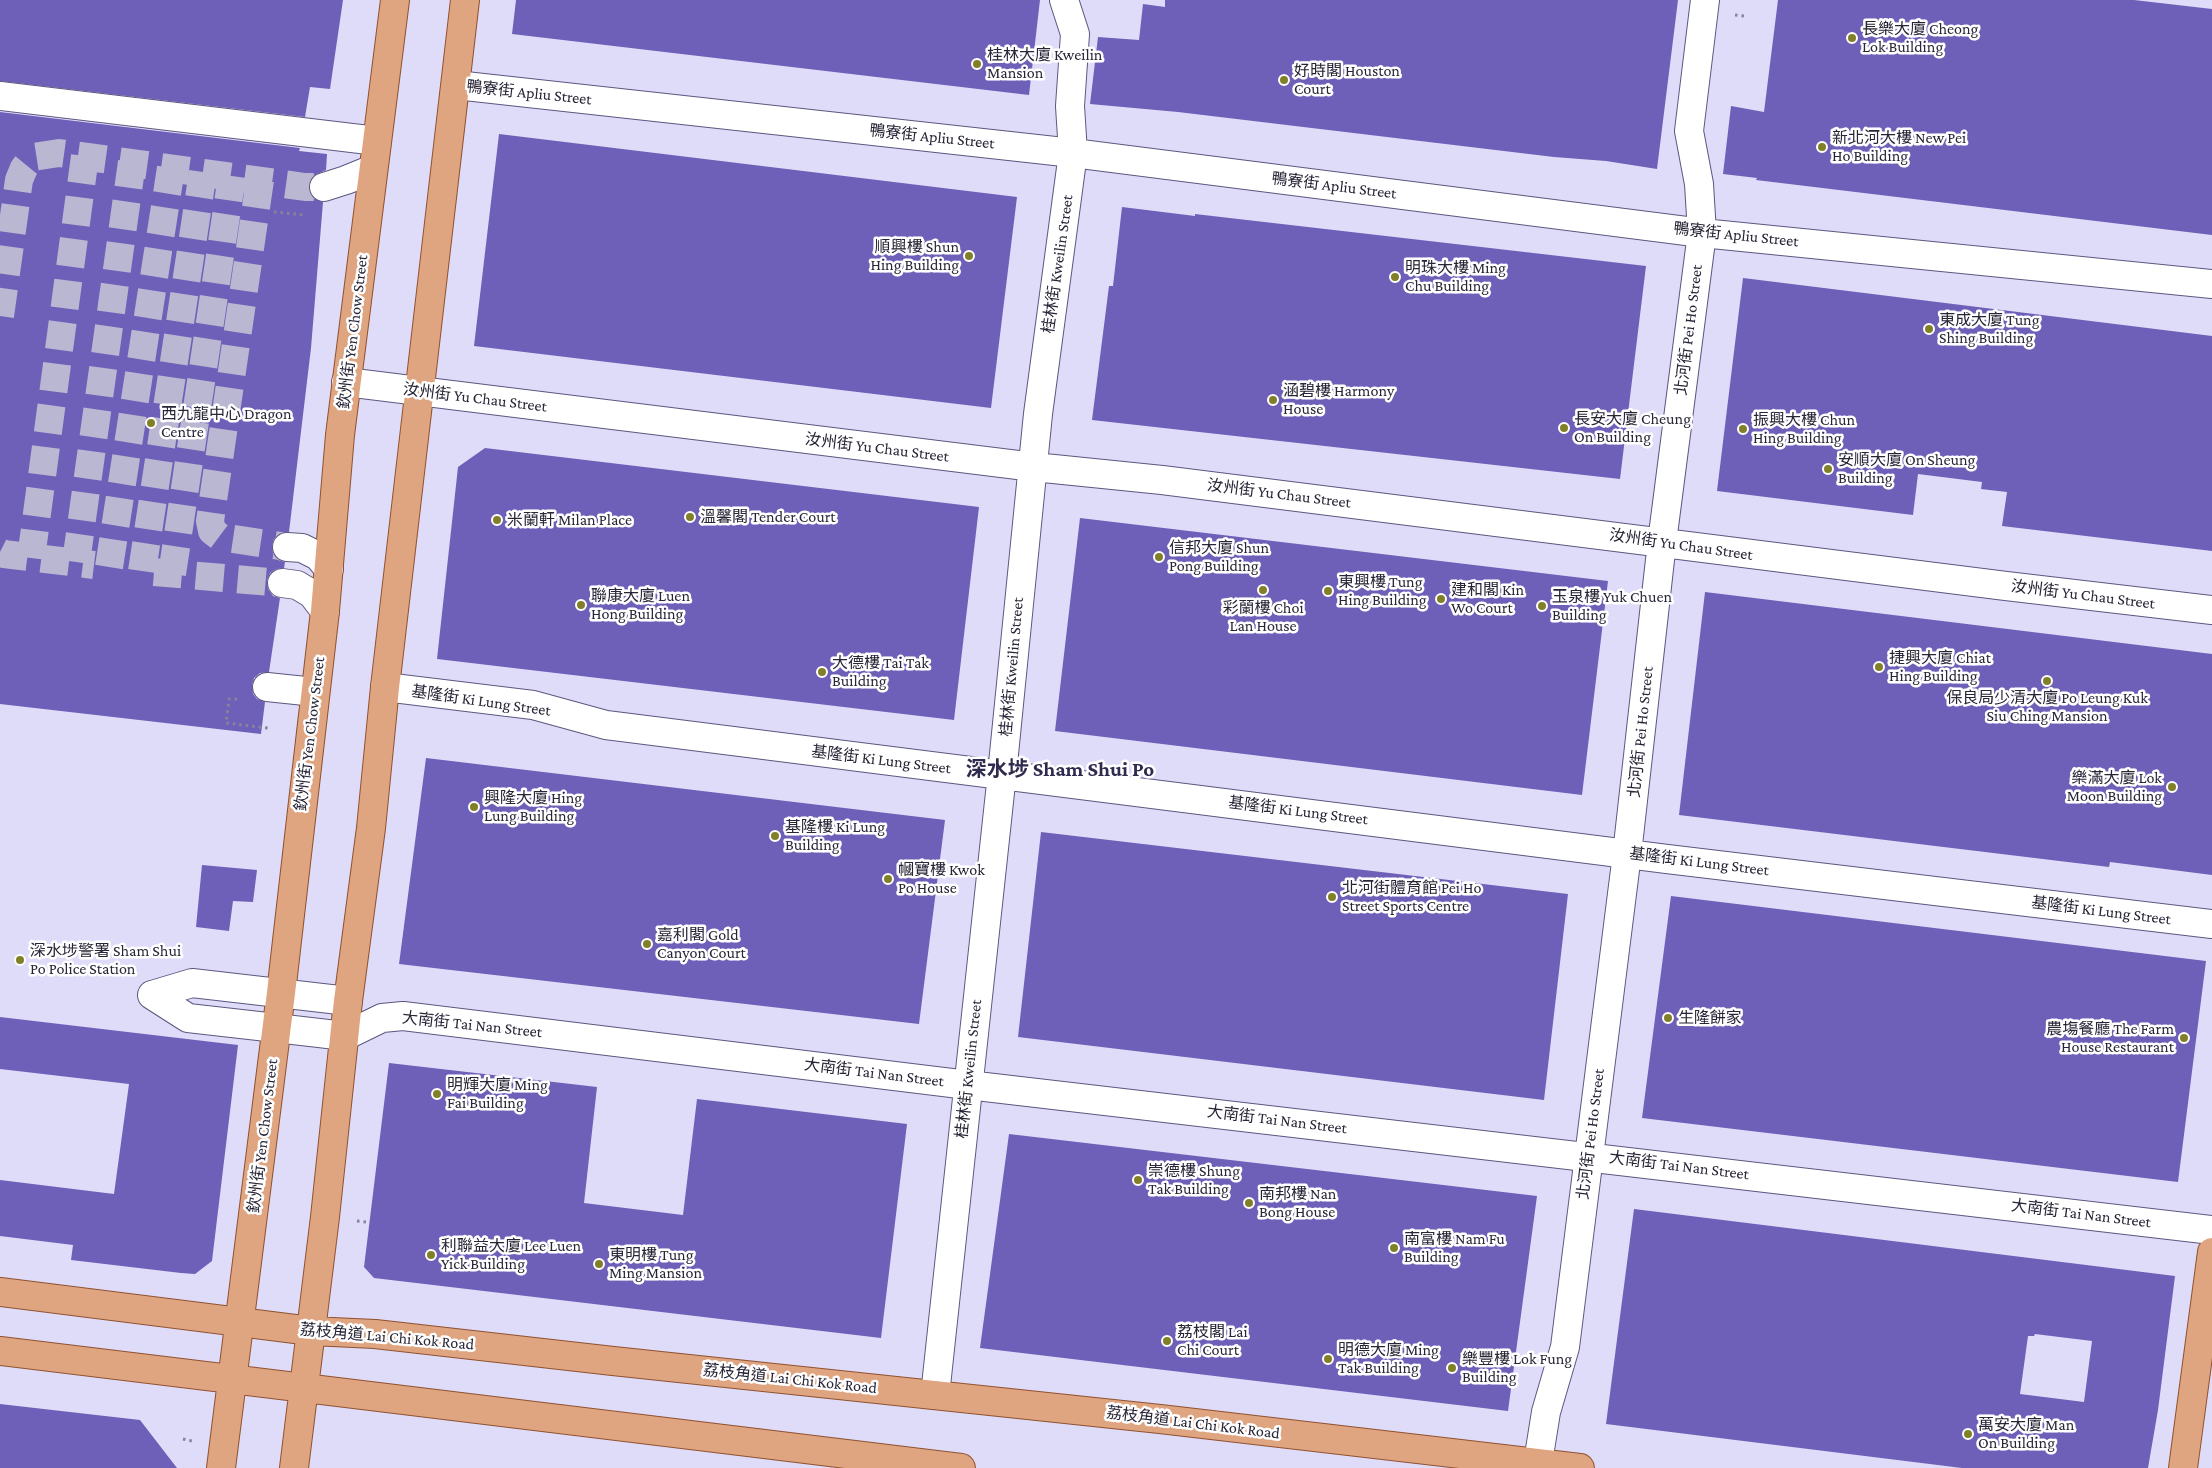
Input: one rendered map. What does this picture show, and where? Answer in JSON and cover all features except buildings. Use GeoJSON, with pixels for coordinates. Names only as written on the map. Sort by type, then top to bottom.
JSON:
{"type":"FeatureCollection","features":[{"type":"Feature","properties":{"kind":"main road","name":"欽州街 Yen Chow Street"},"geometry":{"type":"LineString","coordinates":[[221,1468],[281,994],[325,611],[346,382],[395,0]]}},
{"type":"Feature","properties":{"kind":"main road"},"geometry":{"type":"LineString","coordinates":[[294,1468],[346,1036],[348,1001],[371,828],[385,688],[421,392],[465,0]]}},
{"type":"Feature","properties":{"kind":"main road"},"geometry":{"type":"LineString","coordinates":[[2183,1468],[2212,1252]]}},
{"type":"Feature","properties":{"kind":"main road","name":"荔枝角道 Lai Chi Kok Road"},"geometry":{"type":"LineString","coordinates":[[0,1292],[310,1331],[375,1334],[1580,1468]]}},
{"type":"Feature","properties":{"kind":"main road"},"geometry":{"type":"LineString","coordinates":[[0,1351],[788,1446],[914,1466],[961,1468]]}},
{"type":"Feature","properties":{"kind":"street","name":"桂林街 Kweilin Street"},"geometry":{"type":"LineString","coordinates":[[935,1395],[1002,774],[1038,414],[1073,153],[1070,106],[1075,34],[1064,0]]}},
{"type":"Feature","properties":{"kind":"street","name":"北河街 Pei Ho Street"},"geometry":{"type":"LineString","coordinates":[[1538,1462],[1546,1412],[1564,1347],[1627,854],[1662,542],[1702,233],[1699,184],[1689,131],[1705,0]]}},
{"type":"Feature","properties":{"kind":"street","name":"鴨寮街 Apliu Street"},"geometry":{"type":"LineString","coordinates":[[456,85],[1073,153],[1702,233],[2212,284]]}},
{"type":"Feature","properties":{"kind":"street"},"geometry":{"type":"LineString","coordinates":[[0,96],[377,141]]}},
{"type":"Feature","properties":{"kind":"street"},"geometry":{"type":"LineString","coordinates":[[324,187],[373,169]]}},
{"type":"Feature","properties":{"kind":"street","name":"汝州街 Yu Chau Street"},"geometry":{"type":"LineString","coordinates":[[346,382],[2212,610]]}},
{"type":"Feature","properties":{"kind":"street"},"geometry":{"type":"LineString","coordinates":[[287,547],[302,548],[318,556],[329,569]]}},
{"type":"Feature","properties":{"kind":"street"},"geometry":{"type":"LineString","coordinates":[[282,583],[297,586],[312,594],[325,611]]}},
{"type":"Feature","properties":{"kind":"street"},"geometry":{"type":"LineString","coordinates":[[268,678],[316,683]]}},
{"type":"Feature","properties":{"kind":"street","name":"基隆街 Ki Lung Street"},"geometry":{"type":"LineString","coordinates":[[385,688],[533,705],[606,725],[1627,854],[2212,924]]}},
{"type":"Feature","properties":{"kind":"street"},"geometry":{"type":"LineString","coordinates":[[346,1036],[188,1018],[152,995],[192,983],[348,1001]]}},
{"type":"Feature","properties":{"kind":"street","name":"大南街 Tai Nan Street"},"geometry":{"type":"LineString","coordinates":[[346,1036],[382,1018],[403,1016],[968,1085],[2212,1230]]}},
{"type":"Feature","properties":{"kind":"path"},"geometry":{"type":"LineString","coordinates":[[238,700],[229,699],[226,723],[268,728]]}},
{"type":"Feature","properties":{"kind":"tunnel"},"geometry":{"type":"LineString","coordinates":[[0,316],[19,180],[24,168],[33,157],[59,153],[305,187],[324,187]]}},
{"type":"Feature","properties":{"kind":"tunnel"},"geometry":{"type":"LineString","coordinates":[[31,558],[85,156]]}},
{"type":"Feature","properties":{"kind":"tunnel"},"geometry":{"type":"LineString","coordinates":[[76,562],[132,162]]}},
{"type":"Feature","properties":{"kind":"tunnel"},"geometry":{"type":"LineString","coordinates":[[109,567],[171,168]]}},
{"type":"Feature","properties":{"kind":"tunnel"},"geometry":{"type":"LineString","coordinates":[[142,571],[203,172]]}},
{"type":"Feature","properties":{"kind":"tunnel"},"geometry":{"type":"LineString","coordinates":[[172,574],[232,176]]}},
{"type":"Feature","properties":{"kind":"tunnel"},"geometry":{"type":"LineString","coordinates":[[260,180],[210,521],[212,531],[220,537],[287,547]]}},
{"type":"Feature","properties":{"kind":"tunnel"},"geometry":{"type":"LineString","coordinates":[[0,552],[94,565]]}},
{"type":"Feature","properties":{"kind":"tunnel"},"geometry":{"type":"LineString","coordinates":[[154,572],[282,583]]}},
{"type":"Feature","properties":{"kind":"place","name":"長樂大廈 Cheong Lok Building"},"geometry":{"type":"Point","coordinates":[1852,38]}},
{"type":"Feature","properties":{"kind":"place","name":"桂林大廈 Kweilin Mansion"},"geometry":{"type":"Point","coordinates":[977,64]}},
{"type":"Feature","properties":{"kind":"place","name":"好時閣 Houston Court"},"geometry":{"type":"Point","coordinates":[1284,80]}},
{"type":"Feature","properties":{"kind":"place","name":"新北河大樓 New Pei Ho Building"},"geometry":{"type":"Point","coordinates":[1822,147]}},
{"type":"Feature","properties":{"kind":"place","name":"順興樓 Shun Hing Building"},"geometry":{"type":"Point","coordinates":[969,256]}},
{"type":"Feature","properties":{"kind":"place","name":"明珠大樓 Ming Chu Building"},"geometry":{"type":"Point","coordinates":[1395,277]}},
{"type":"Feature","properties":{"kind":"place","name":"東成大廈 Tung Shing Building"},"geometry":{"type":"Point","coordinates":[1929,329]}},
{"type":"Feature","properties":{"kind":"place","name":"涵碧樓 Harmony House"},"geometry":{"type":"Point","coordinates":[1273,400]}},
{"type":"Feature","properties":{"kind":"place","name":"西九龍中心 Dragon Centre"},"geometry":{"type":"Point","coordinates":[151,423]}},
{"type":"Feature","properties":{"kind":"place","name":"長安大廈 Cheung On Building"},"geometry":{"type":"Point","coordinates":[1564,428]}},
{"type":"Feature","properties":{"kind":"place","name":"振興大樓 Chun Hing Building"},"geometry":{"type":"Point","coordinates":[1743,429]}},
{"type":"Feature","properties":{"kind":"place","name":"安順大廈 On Sheung Building"},"geometry":{"type":"Point","coordinates":[1828,469]}},
{"type":"Feature","properties":{"kind":"place","name":"溫馨閣 Tender Court"},"geometry":{"type":"Point","coordinates":[690,517]}},
{"type":"Feature","properties":{"kind":"place","name":"米蘭軒 Milan Place"},"geometry":{"type":"Point","coordinates":[497,520]}},
{"type":"Feature","properties":{"kind":"place","name":"信邦大廈 Shun Pong Building"},"geometry":{"type":"Point","coordinates":[1159,557]}},
{"type":"Feature","properties":{"kind":"place","name":"彩蘭樓 Choi Lan House"},"geometry":{"type":"Point","coordinates":[1263,590]}},
{"type":"Feature","properties":{"kind":"place","name":"東興樓 Tung Hing Building"},"geometry":{"type":"Point","coordinates":[1328,591]}},
{"type":"Feature","properties":{"kind":"place","name":"建和閣 Kin Wo Court"},"geometry":{"type":"Point","coordinates":[1441,599]}},
{"type":"Feature","properties":{"kind":"place","name":"聯康大廈 Luen Hong Building"},"geometry":{"type":"Point","coordinates":[581,605]}},
{"type":"Feature","properties":{"kind":"place","name":"玉泉樓 Yuk Chuen Building"},"geometry":{"type":"Point","coordinates":[1542,606]}},
{"type":"Feature","properties":{"kind":"place","name":"捷興大廈 Chiat Hing Building"},"geometry":{"type":"Point","coordinates":[1879,667]}},
{"type":"Feature","properties":{"kind":"place","name":"大德樓 Tai Tak Building"},"geometry":{"type":"Point","coordinates":[822,672]}},
{"type":"Feature","properties":{"kind":"place","name":"保良局少清大廈 Po Leung Kuk Siu Ching Mansion"},"geometry":{"type":"Point","coordinates":[2047,681]}},
{"type":"Feature","properties":{"kind":"place","name":"樂滿大廈 Lok Moon Building"},"geometry":{"type":"Point","coordinates":[2172,787]}},
{"type":"Feature","properties":{"kind":"place","name":"興隆大廈 Hing Lung Building"},"geometry":{"type":"Point","coordinates":[474,807]}},
{"type":"Feature","properties":{"kind":"place","name":"基隆樓 Ki Lung Building"},"geometry":{"type":"Point","coordinates":[775,836]}},
{"type":"Feature","properties":{"kind":"place","name":"幗寶樓 Kwok Po House"},"geometry":{"type":"Point","coordinates":[888,879]}},
{"type":"Feature","properties":{"kind":"place","name":"北河街體育館 Pei Ho Street Sports Centre"},"geometry":{"type":"Point","coordinates":[1332,897]}},
{"type":"Feature","properties":{"kind":"place","name":"嘉利閣 Gold Canyon Court"},"geometry":{"type":"Point","coordinates":[647,944]}},
{"type":"Feature","properties":{"kind":"place","name":"深水埗警署 Sham Shui Po Police Station"},"geometry":{"type":"Point","coordinates":[20,960]}},
{"type":"Feature","properties":{"kind":"place","name":"生隆餅家"},"geometry":{"type":"Point","coordinates":[1668,1018]}},
{"type":"Feature","properties":{"kind":"place","name":"農塲餐廳 The Farm House Restaurant"},"geometry":{"type":"Point","coordinates":[2184,1038]}},
{"type":"Feature","properties":{"kind":"place","name":"明輝大廈 Ming Fai Building"},"geometry":{"type":"Point","coordinates":[437,1094]}},
{"type":"Feature","properties":{"kind":"place","name":"崇德樓 Shung Tak Building"},"geometry":{"type":"Point","coordinates":[1138,1180]}},
{"type":"Feature","properties":{"kind":"place","name":"南邦樓 Nan Bong House"},"geometry":{"type":"Point","coordinates":[1249,1203]}},
{"type":"Feature","properties":{"kind":"place","name":"南富樓 Nam Fu Building"},"geometry":{"type":"Point","coordinates":[1394,1248]}},
{"type":"Feature","properties":{"kind":"place","name":"利聯益大廈 Lee Luen Yick Building"},"geometry":{"type":"Point","coordinates":[431,1255]}},
{"type":"Feature","properties":{"kind":"place","name":"東明樓 Tung Ming Mansion"},"geometry":{"type":"Point","coordinates":[599,1264]}},
{"type":"Feature","properties":{"kind":"place","name":"荔枝閣 Lai Chi Court"},"geometry":{"type":"Point","coordinates":[1167,1341]}},
{"type":"Feature","properties":{"kind":"place","name":"明德大廈 Ming Tak Building"},"geometry":{"type":"Point","coordinates":[1328,1359]}},
{"type":"Feature","properties":{"kind":"place","name":"樂豐樓 Lok Fung Building"},"geometry":{"type":"Point","coordinates":[1452,1368]}},
{"type":"Feature","properties":{"kind":"place","name":"萬安大廈 Man On Building"},"geometry":{"type":"Point","coordinates":[1968,1434]}},
{"type":"Feature","properties":{"kind":"district","name":"深水埗 Sham Shui Po"},"geometry":{"type":"Point","coordinates":[1060,770]}}]}
